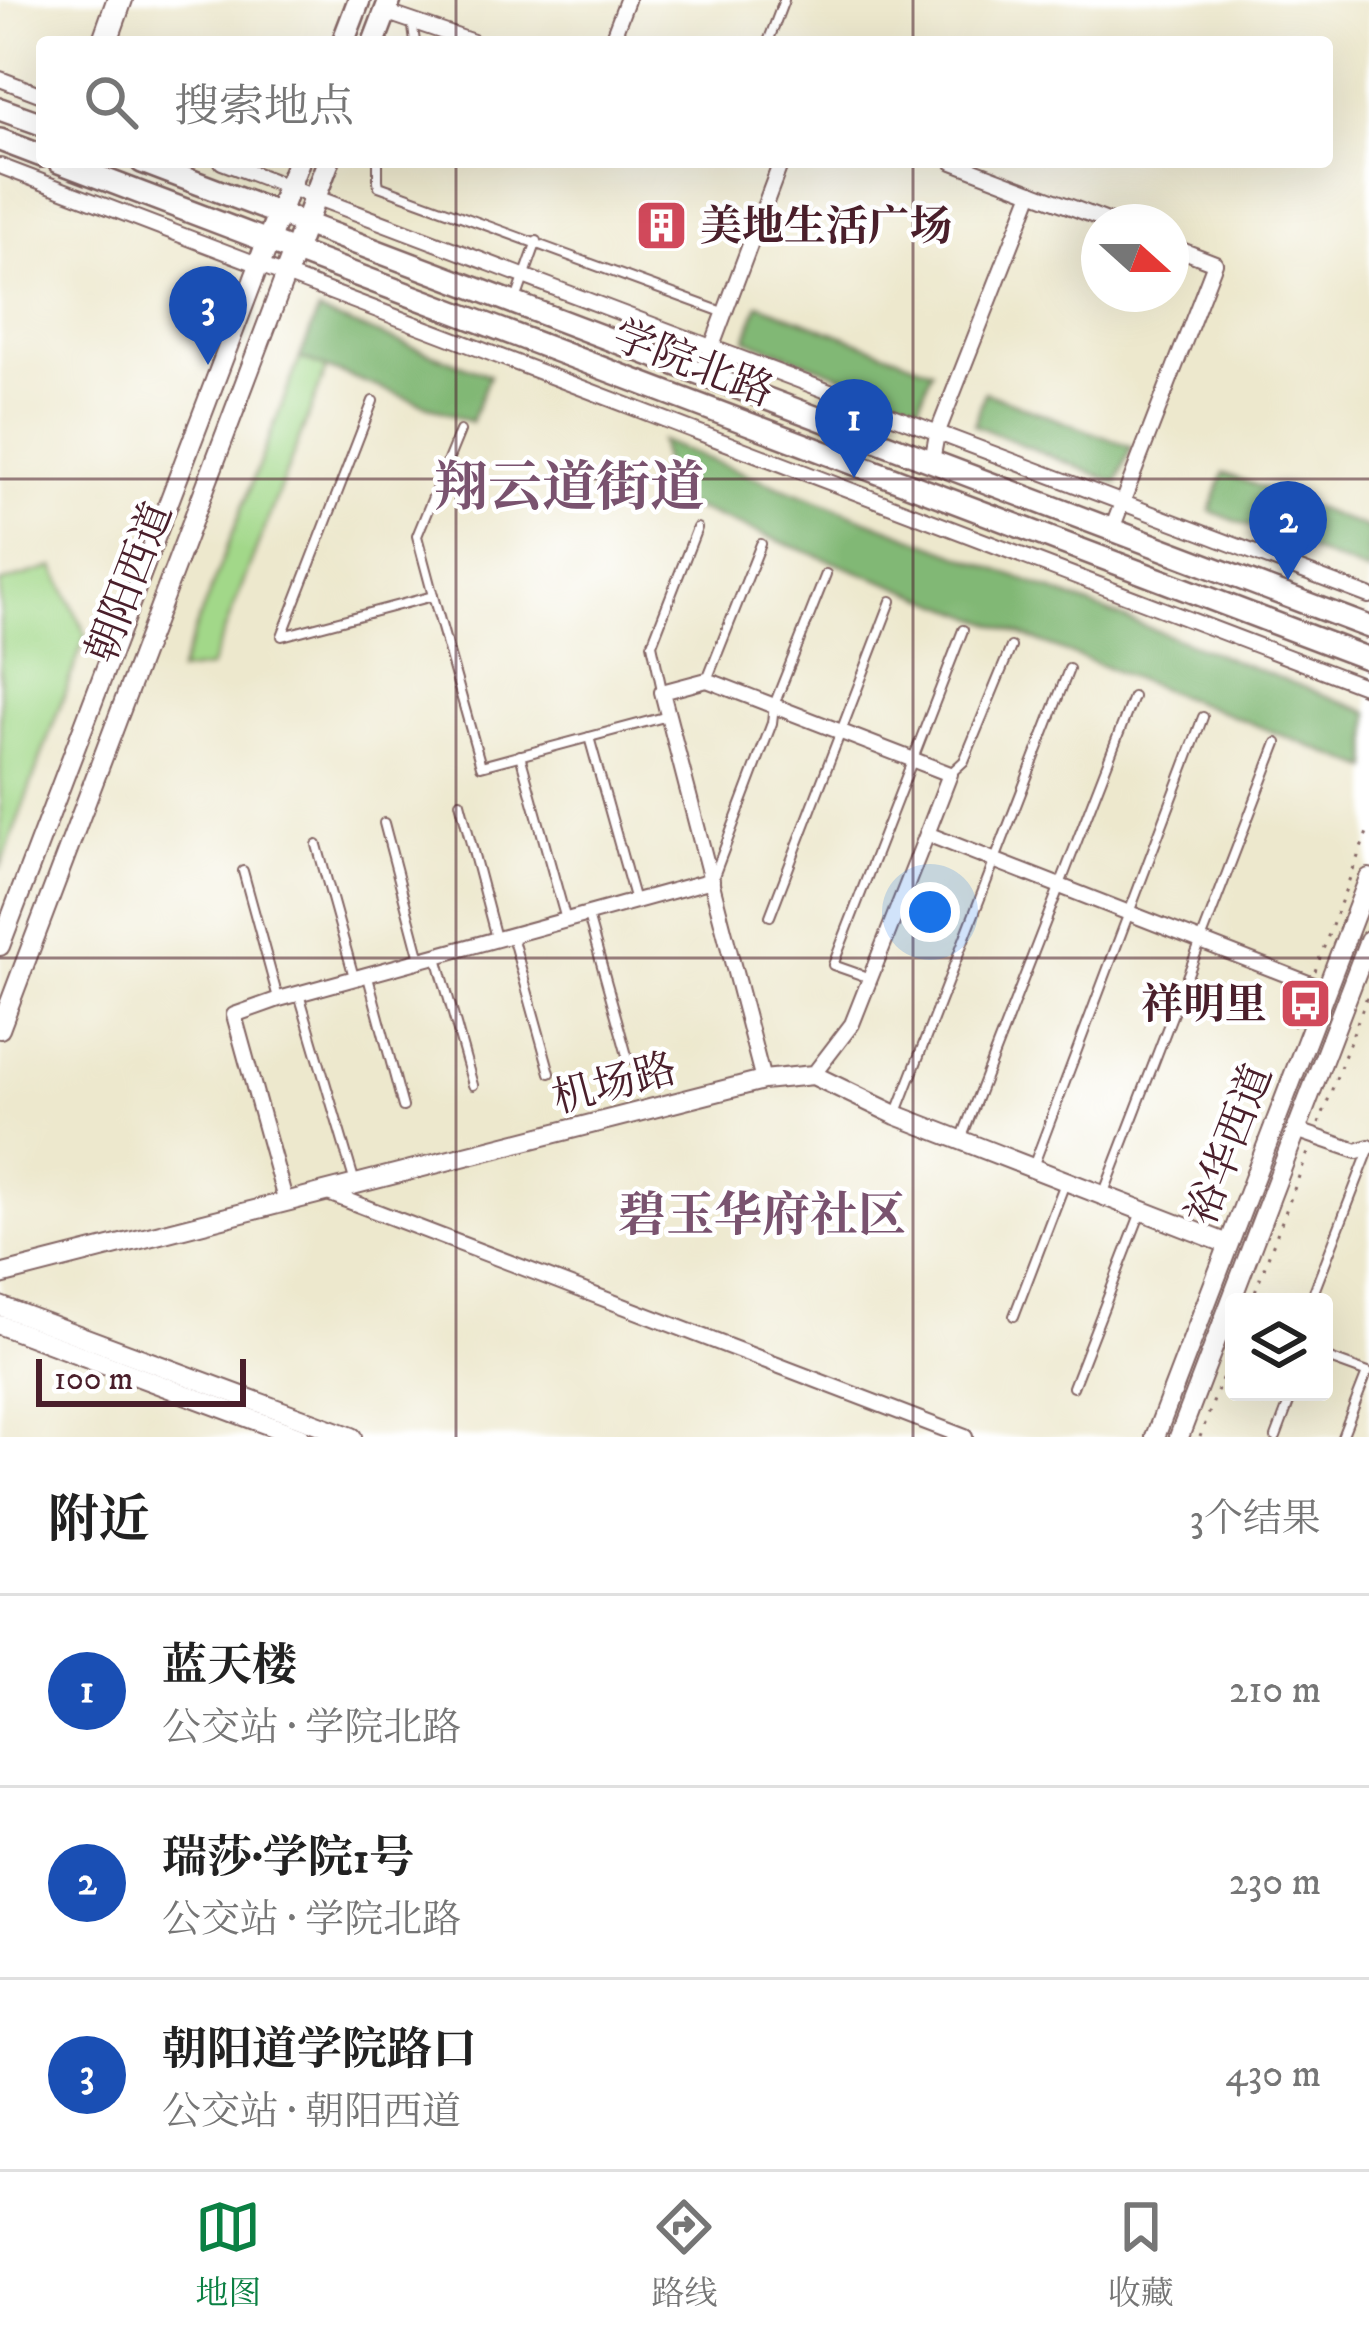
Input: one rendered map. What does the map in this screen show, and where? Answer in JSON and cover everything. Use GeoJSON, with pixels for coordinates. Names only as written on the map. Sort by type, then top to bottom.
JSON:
{"type":"FeatureCollection","features":[{"type":"Feature","properties":{"kind":"main road"},"geometry":{"type":"LineString","coordinates":[[345,36],[357,0]]}},
{"type":"Feature","properties":{"kind":"main road"},"geometry":{"type":"LineString","coordinates":[[376,36],[388,6]]}},
{"type":"Feature","properties":{"kind":"main road"},"geometry":{"type":"LineString","coordinates":[[0,109],[36,122]]}},
{"type":"Feature","properties":{"kind":"main road"},"geometry":{"type":"LineString","coordinates":[[0,140],[36,154]]}},
{"type":"Feature","properties":{"kind":"main road","name":"学院北路"},"geometry":{"type":"LineString","coordinates":[[72,168],[263,254],[921,490],[1369,659]]}},
{"type":"Feature","properties":{"kind":"main road","name":"学院北路"},"geometry":{"type":"LineString","coordinates":[[158,168],[1369,627]]}},
{"type":"Feature","properties":{"kind":"main road","name":"朝阳西道"},"geometry":{"type":"LineString","coordinates":[[0,946],[296,168]]}},
{"type":"Feature","properties":{"kind":"main road","name":"朝阳西道"},"geometry":{"type":"LineString","coordinates":[[0,1029],[326,168]]}},
{"type":"Feature","properties":{"kind":"main road"},"geometry":{"type":"LineString","coordinates":[[921,490],[932,460]]}},
{"type":"Feature","properties":{"kind":"main road","name":"裕华西道"},"geometry":{"type":"LineString","coordinates":[[1155,1437],[1369,878]]}},
{"type":"Feature","properties":{"kind":"main road","name":"裕华西道"},"geometry":{"type":"LineString","coordinates":[[1237,1293],[1368,944]]}},
{"type":"Feature","properties":{"kind":"main road"},"geometry":{"type":"LineString","coordinates":[[813,1075],[896,1115],[1228,1244]]}},
{"type":"Feature","properties":{"kind":"main road","name":"机场路"},"geometry":{"type":"LineString","coordinates":[[0,1275],[763,1080],[813,1075]]}},
{"type":"Feature","properties":{"kind":"main road"},"geometry":{"type":"LineString","coordinates":[[1276,1122],[1297,1130]]}},
{"type":"Feature","properties":{"kind":"main road"},"geometry":{"type":"LineString","coordinates":[[0,1306],[352,1437]]}},
{"type":"Feature","properties":{"kind":"main road","name":"裕华西道"},"geometry":{"type":"LineString","coordinates":[[1179,1437],[1225,1323]]}},
{"type":"Feature","properties":{"kind":"main road"},"geometry":{"type":"LineString","coordinates":[[0,1325],[252,1428],[300,1437]]}},
{"type":"Feature","properties":{"kind":"street"},"geometry":{"type":"LineString","coordinates":[[101,36],[114,0]]}},
{"type":"Feature","properties":{"kind":"street"},"geometry":{"type":"LineString","coordinates":[[112,36],[125,0]]}},
{"type":"Feature","properties":{"kind":"street"},"geometry":{"type":"LineString","coordinates":[[613,36],[627,0]]}},
{"type":"Feature","properties":{"kind":"street"},"geometry":{"type":"LineString","coordinates":[[388,6],[458,36]]}},
{"type":"Feature","properties":{"kind":"street"},"geometry":{"type":"LineString","coordinates":[[0,79],[36,93]]}},
{"type":"Feature","properties":{"kind":"street"},"geometry":{"type":"LineString","coordinates":[[0,166],[263,254]]}},
{"type":"Feature","properties":{"kind":"street"},"geometry":{"type":"LineString","coordinates":[[237,168],[1369,596]]}},
{"type":"Feature","properties":{"kind":"street"},"geometry":{"type":"LineString","coordinates":[[702,373],[779,168]]}},
{"type":"Feature","properties":{"kind":"street"},"geometry":{"type":"LineString","coordinates":[[969,168],[1081,211]]}},
{"type":"Feature","properties":{"kind":"street"},"geometry":{"type":"LineString","coordinates":[[932,460],[1032,192]]}},
{"type":"Feature","properties":{"kind":"street"},"geometry":{"type":"LineString","coordinates":[[1112,529],[1215,263],[1189,253]]}},
{"type":"Feature","properties":{"kind":"street"},"geometry":{"type":"LineString","coordinates":[[290,264],[913,516],[1369,688]]}},
{"type":"Feature","properties":{"kind":"street"},"geometry":{"type":"LineString","coordinates":[[913,516],[921,490]]}},
{"type":"Feature","properties":{"kind":"street"},"geometry":{"type":"LineString","coordinates":[[763,1080],[662,692],[707,680],[950,774],[852,1024],[813,1075]]}},
{"type":"Feature","properties":{"kind":"street"},"geometry":{"type":"LineString","coordinates":[[927,834],[1326,990]]}},
{"type":"Feature","properties":{"kind":"street"},"geometry":{"type":"LineString","coordinates":[[286,1203],[234,1015],[712,880]]}},
{"type":"Feature","properties":{"kind":"street"},"geometry":{"type":"LineString","coordinates":[[1297,1130],[1358,1151],[1369,1149]]}},
{"type":"Feature","properties":{"kind":"street"},"geometry":{"type":"LineString","coordinates":[[328,1193],[965,1437]]}},
{"type":"Feature","properties":{"kind":"lane"},"geometry":{"type":"LineString","coordinates":[[770,36],[784,0]]}},
{"type":"Feature","properties":{"kind":"lane"},"geometry":{"type":"LineString","coordinates":[[411,18],[415,36]]}},
{"type":"Feature","properties":{"kind":"lane"},"geometry":{"type":"LineString","coordinates":[[378,168],[378,181],[725,310]]}},
{"type":"Feature","properties":{"kind":"lane"},"geometry":{"type":"LineString","coordinates":[[515,303],[536,242]]}},
{"type":"Feature","properties":{"kind":"lane"},"geometry":{"type":"LineString","coordinates":[[374,401],[281,636],[434,596]]}},
{"type":"Feature","properties":{"kind":"lane"},"geometry":{"type":"LineString","coordinates":[[460,430],[417,536],[481,766],[670,716]]}},
{"type":"Feature","properties":{"kind":"lane"},"geometry":{"type":"LineString","coordinates":[[662,692],[652,644],[697,528]]}},
{"type":"Feature","properties":{"kind":"lane"},"geometry":{"type":"LineString","coordinates":[[707,680],[760,544]]}},
{"type":"Feature","properties":{"kind":"lane"},"geometry":{"type":"LineString","coordinates":[[712,880],[826,574]]}},
{"type":"Feature","properties":{"kind":"lane"},"geometry":{"type":"LineString","coordinates":[[770,916],[891,601]]}},
{"type":"Feature","properties":{"kind":"lane"},"geometry":{"type":"LineString","coordinates":[[871,978],[833,965],[963,630]]}},
{"type":"Feature","properties":{"kind":"lane"},"geometry":{"type":"LineString","coordinates":[[950,774],[964,761],[1011,647]]}},
{"type":"Feature","properties":{"kind":"lane"},"geometry":{"type":"LineString","coordinates":[[896,1115],[1069,669]]}},
{"type":"Feature","properties":{"kind":"lane"},"geometry":{"type":"LineString","coordinates":[[961,1140],[1133,697]]}},
{"type":"Feature","properties":{"kind":"lane"},"geometry":{"type":"LineString","coordinates":[[1033,1168],[1203,717]]}},
{"type":"Feature","properties":{"kind":"lane"},"geometry":{"type":"LineString","coordinates":[[589,737],[635,901]]}},
{"type":"Feature","properties":{"kind":"lane"},"geometry":{"type":"LineString","coordinates":[[1103,1196],[1277,743]]}},
{"type":"Feature","properties":{"kind":"lane"},"geometry":{"type":"LineString","coordinates":[[520,755],[566,920]]}},
{"type":"Feature","properties":{"kind":"lane"},"geometry":{"type":"LineString","coordinates":[[460,802],[550,1073]]}},
{"type":"Feature","properties":{"kind":"lane"},"geometry":{"type":"LineString","coordinates":[[384,824],[421,960]]}},
{"type":"Feature","properties":{"kind":"lane"},"geometry":{"type":"LineString","coordinates":[[317,845],[404,1107]]}},
{"type":"Feature","properties":{"kind":"lane"},"geometry":{"type":"LineString","coordinates":[[243,871],[279,999]]}},
{"type":"Feature","properties":{"kind":"lane"},"geometry":{"type":"LineString","coordinates":[[587,914],[628,1058]]}},
{"type":"Feature","properties":{"kind":"lane"},"geometry":{"type":"LineString","coordinates":[[437,956],[472,1085]]}},
{"type":"Feature","properties":{"kind":"lane"},"geometry":{"type":"LineString","coordinates":[[299,994],[356,1187]]}},
{"type":"Feature","properties":{"kind":"lane"},"geometry":{"type":"LineString","coordinates":[[1313,1293],[1369,1149]]}},
{"type":"Feature","properties":{"kind":"lane"},"geometry":{"type":"LineString","coordinates":[[1014,1316],[1066,1181]]}},
{"type":"Feature","properties":{"kind":"lane"},"geometry":{"type":"LineString","coordinates":[[1072,1387],[1141,1211]]}},
{"type":"Feature","properties":{"kind":"lane"},"geometry":{"type":"LineString","coordinates":[[1333,1360],[1368,1374],[1342,1437]]}},
{"type":"Feature","properties":{"kind":"lane"},"geometry":{"type":"LineString","coordinates":[[1276,1437],[1290,1401]]}},
{"type":"Feature","properties":{"kind":"path"},"geometry":{"type":"LineString","coordinates":[[1200,1437],[1225,1371]]}},
{"type":"Feature","properties":{"kind":"green space"},"geometry":{"type":"Polygon","coordinates":[[[759,304],[932,370],[919,405],[746,339],[759,304]]]}},
{"type":"Feature","properties":{"kind":"green space"},"geometry":{"type":"Polygon","coordinates":[[[318,312],[489,375],[471,422],[300,358],[318,312]]]}},
{"type":"Feature","properties":{"kind":"green space"},"geometry":{"type":"Polygon","coordinates":[[[300,358],[327,368],[210,668],[179,672],[300,358]]]}},
{"type":"Feature","properties":{"kind":"green space"},"geometry":{"type":"Polygon","coordinates":[[[985,392],[1131,447],[1117,483],[974,425],[985,392]]]}},
{"type":"Feature","properties":{"kind":"green space"},"geometry":{"type":"Polygon","coordinates":[[[660,441],[1369,712],[1369,769],[668,498],[660,441]]]}},
{"type":"Feature","properties":{"kind":"green space"},"geometry":{"type":"Polygon","coordinates":[[[1224,473],[1369,529],[1369,573],[1210,511],[1224,473]]]}},
{"type":"Feature","properties":{"kind":"green space"},"geometry":{"type":"Polygon","coordinates":[[[54,567],[86,635],[0,869],[0,583],[54,567]]]}},
{"type":"Feature","properties":{"kind":"place","name":"美地生活广场"},"geometry":{"type":"Point","coordinates":[661,225]}},
{"type":"Feature","properties":{"kind":"place","name":"朝阳道学院路口"},"geometry":{"type":"Point","coordinates":[208,365]}},
{"type":"Feature","properties":{"kind":"place","name":"蓝天楼"},"geometry":{"type":"Point","coordinates":[854,478]}},
{"type":"Feature","properties":{"kind":"place","name":"瑞莎·学院1号"},"geometry":{"type":"Point","coordinates":[1288,580]}},
{"type":"Feature","properties":{"kind":"place","name":"祥明里"},"geometry":{"type":"Point","coordinates":[1306,1003]}},
{"type":"Feature","properties":{"kind":"district","name":"翔云道街道"},"geometry":{"type":"Point","coordinates":[569,486]}},
{"type":"Feature","properties":{"kind":"district","name":"碧玉华府社区"},"geometry":{"type":"Point","coordinates":[762,1214]}}]}
